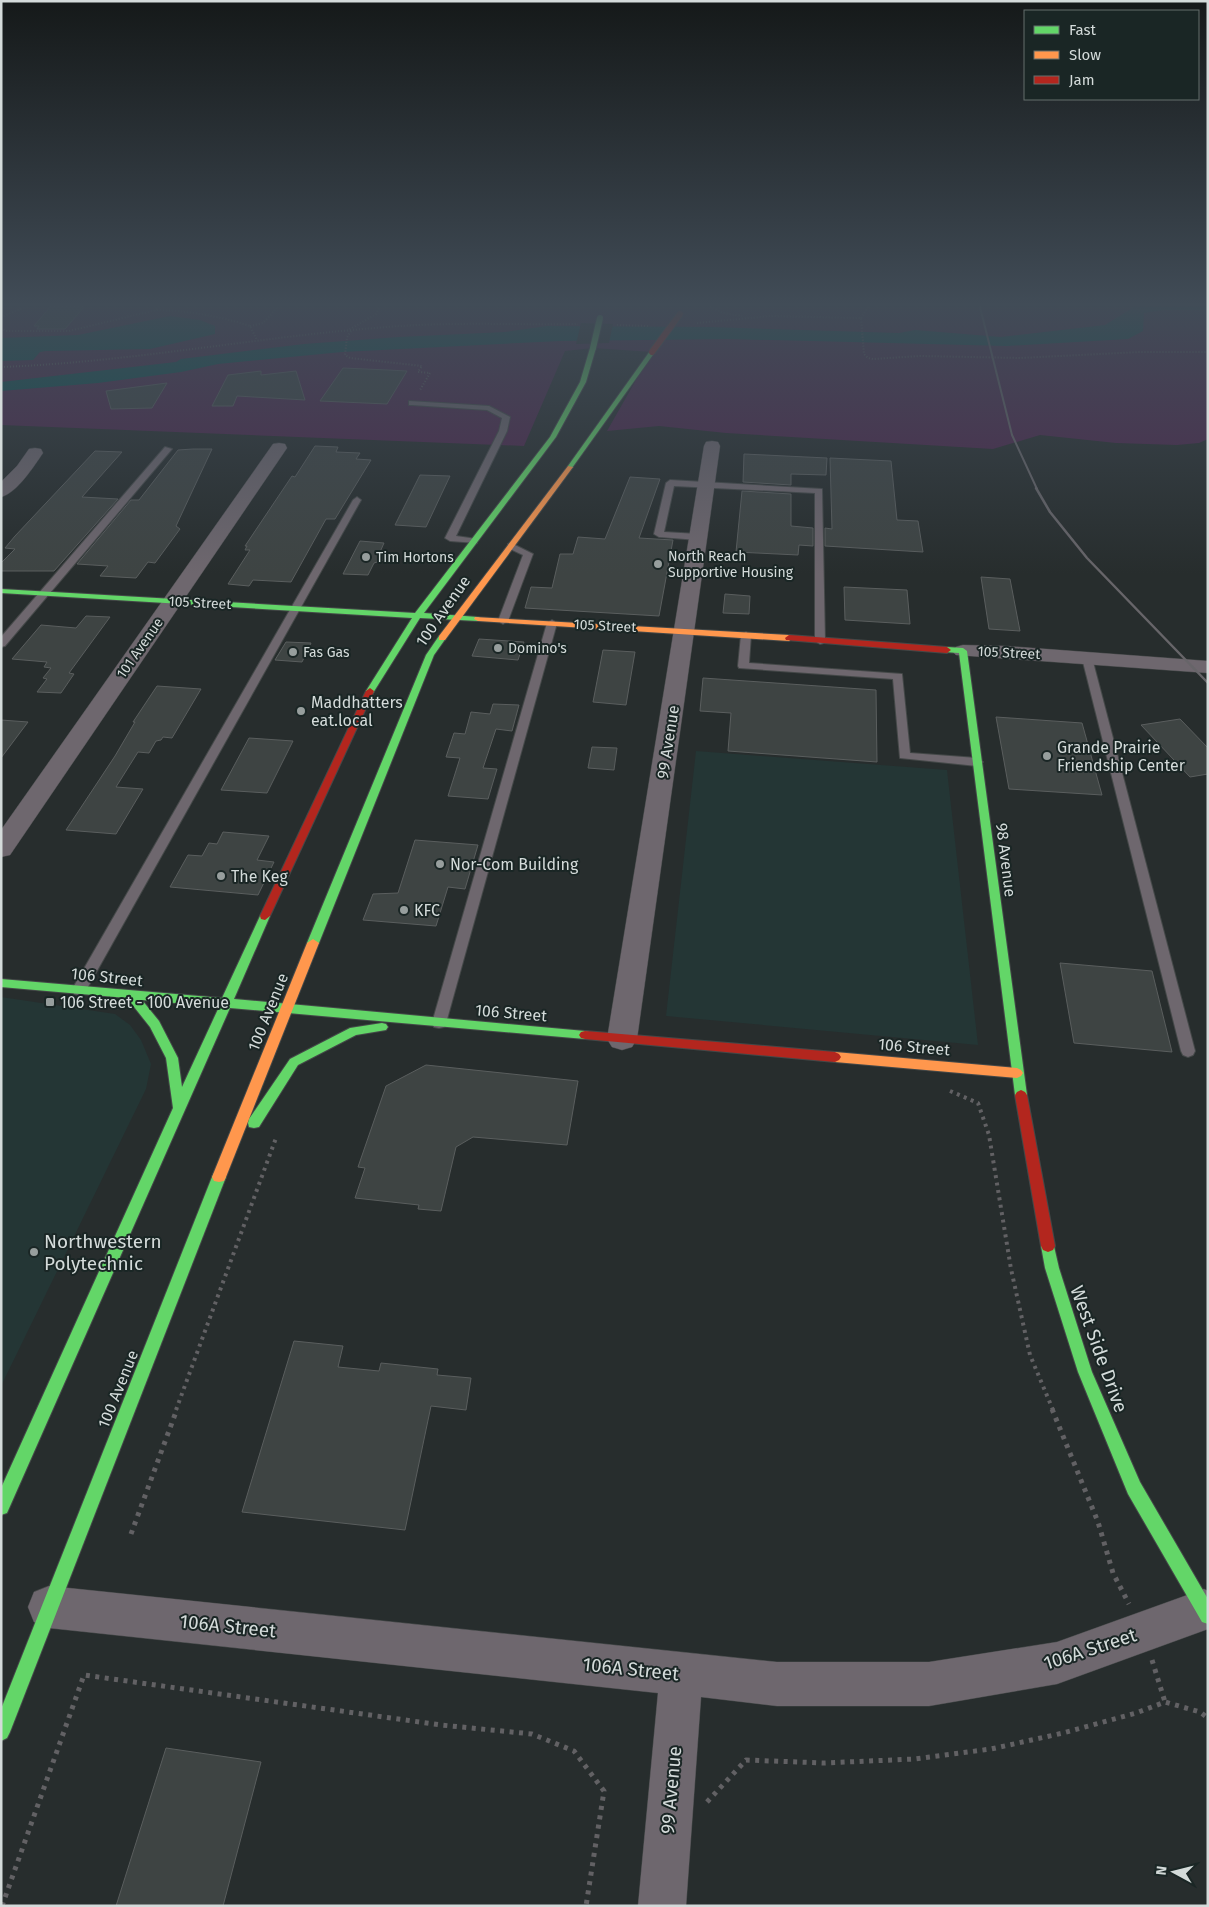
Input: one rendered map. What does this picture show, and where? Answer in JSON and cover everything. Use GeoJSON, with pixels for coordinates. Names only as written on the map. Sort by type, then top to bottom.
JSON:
{"type":"FeatureCollection","features":[{"type":"Feature","properties":{"kind":"main road","name":"100 Avenue"},"geometry":{"type":"LineString","coordinates":[[1,1507],[224,1004],[367,696],[418,615],[553,437],[575,396]]}},
{"type":"Feature","properties":{"kind":"main road","name":"100 Avenue"},"geometry":{"type":"LineString","coordinates":[[1,1732],[286,1010],[430,655],[592,439],[622,396]]}},
{"type":"Feature","properties":{"kind":"main road","name":"105 Street"},"geometry":{"type":"LineString","coordinates":[[1,591],[685,631],[963,651]]}},
{"type":"Feature","properties":{"kind":"main road","name":"98 Avenue"},"geometry":{"type":"LineString","coordinates":[[963,651],[1017,1073]]}},
{"type":"Feature","properties":{"kind":"main road","name":"106 Street"},"geometry":{"type":"LineString","coordinates":[[1,983],[420,1022],[1017,1073]]}},
{"type":"Feature","properties":{"kind":"main road"},"geometry":{"type":"LineString","coordinates":[[131,995],[155,1024],[172,1058],[179,1107]]}},
{"type":"Feature","properties":{"kind":"main road"},"geometry":{"type":"LineString","coordinates":[[220,1177],[294,1062],[354,1031],[420,1022]]}},
{"type":"Feature","properties":{"kind":"main road","name":"West Side Drive"},"geometry":{"type":"LineString","coordinates":[[1017,1073],[1052,1268],[1085,1372],[1134,1488],[1206,1613]]}},
{"type":"Feature","properties":{"kind":"street","name":"99 Avenue"},"geometry":{"type":"LineString","coordinates":[[622,1039],[712,446]]}},
{"type":"Feature","properties":{"kind":"street","name":"101 Avenue"},"geometry":{"type":"LineString","coordinates":[[1,849],[279,448]]}},
{"type":"Feature","properties":{"kind":"street"},"geometry":{"type":"LineString","coordinates":[[1,492],[23,470],[35,453]]}},
{"type":"Feature","properties":{"kind":"street","name":"105 Street"},"geometry":{"type":"LineString","coordinates":[[963,651],[1208,666]]}},
{"type":"Feature","properties":{"kind":"street","name":"106A Street"},"geometry":{"type":"LineString","coordinates":[[49,1607],[777,1684],[929,1684],[1057,1663],[1143,1632],[1206,1613]]}},
{"type":"Feature","properties":{"kind":"street","name":"99 Avenue"},"geometry":{"type":"LineString","coordinates":[[662,1906],[681,1674]]}},
{"type":"Feature","properties":{"kind":"lane"},"geometry":{"type":"LineString","coordinates":[[412,403],[489,408],[506,417],[503,431],[450,538],[474,541]]}},
{"type":"Feature","properties":{"kind":"lane"},"geometry":{"type":"LineString","coordinates":[[1,644],[168,449]]}},
{"type":"Feature","properties":{"kind":"lane"},"geometry":{"type":"LineString","coordinates":[[698,537],[659,534],[670,482],[819,491],[820,641]]}},
{"type":"Feature","properties":{"kind":"lane"},"geometry":{"type":"LineString","coordinates":[[79,990],[357,500]]}},
{"type":"Feature","properties":{"kind":"lane"},"geometry":{"type":"LineString","coordinates":[[503,620],[528,554],[510,546]]}},
{"type":"Feature","properties":{"kind":"lane"},"geometry":{"type":"LineString","coordinates":[[439,1023],[552,623]]}},
{"type":"Feature","properties":{"kind":"lane"},"geometry":{"type":"LineString","coordinates":[[746,635],[743,666],[898,676],[904,756],[977,762]]}},
{"type":"Feature","properties":{"kind":"lane"},"geometry":{"type":"LineString","coordinates":[[1087,658],[1188,1051]]}},
{"type":"Feature","properties":{"kind":"path"},"geometry":{"type":"LineString","coordinates":[[412,403],[416,396]]}},
{"type":"Feature","properties":{"kind":"path"},"geometry":{"type":"LineString","coordinates":[[948,1090],[978,1103],[989,1135],[1011,1269],[1030,1355],[1098,1522],[1113,1573],[1143,1632],[1165,1702]]}},
{"type":"Feature","properties":{"kind":"path"},"geometry":{"type":"LineString","coordinates":[[131,1534],[278,1133]]}},
{"type":"Feature","properties":{"kind":"path"},"geometry":{"type":"LineString","coordinates":[[2,1906],[84,1675],[441,1725],[532,1734],[574,1752],[604,1791],[586,1906]]}},
{"type":"Feature","properties":{"kind":"path"},"geometry":{"type":"LineString","coordinates":[[704,1804],[746,1760],[822,1763],[915,1759],[991,1749],[1063,1733],[1136,1713],[1165,1702],[1200,1712],[1208,1718]]}},
{"type":"Feature","properties":{"kind":"shaded area"},"geometry":{"type":"Polygon","coordinates":[[[1,396],[546,396],[524,446],[1,425],[1,396]]]}},
{"type":"Feature","properties":{"kind":"shaded area"},"geometry":{"type":"Polygon","coordinates":[[[627,396],[1208,396],[1208,439],[1199,443],[1177,445],[1116,443],[1040,435],[993,449],[726,433],[659,426],[607,431],[627,396]]]}},
{"type":"Feature","properties":{"kind":"shaded area"},"geometry":{"type":"Polygon","coordinates":[[[696,751],[947,770],[978,1045],[666,1016],[696,751]]]}},
{"type":"Feature","properties":{"kind":"shaded area","name":"Northwestern Polytechnic"},"geometry":{"type":"Polygon","coordinates":[[[1,997],[115,1014],[130,1025],[141,1040],[151,1064],[146,1089],[1,1386],[1,997]]]}},
{"type":"Feature","properties":{"kind":"building"},"geometry":{"type":"Polygon","coordinates":[[[107,396],[159,396],[152,408],[111,409],[107,396]]]}},
{"type":"Feature","properties":{"kind":"building"},"geometry":{"type":"Polygon","coordinates":[[[217,396],[304,396],[305,400],[237,396],[233,406],[212,406],[217,396]]]}},
{"type":"Feature","properties":{"kind":"building"},"geometry":{"type":"Polygon","coordinates":[[[323,396],[392,396],[387,404],[320,401],[323,396]]]}},
{"type":"Feature","properties":{"kind":"building"},"geometry":{"type":"Polygon","coordinates":[[[315,446],[338,447],[336,452],[360,453],[356,459],[371,460],[335,519],[326,519],[291,582],[253,580],[249,586],[228,584],[250,550],[245,550],[247,546],[245,546],[292,476],[295,477],[315,446]]]}},
{"type":"Feature","properties":{"kind":"building"},"geometry":{"type":"Polygon","coordinates":[[[212,449],[176,526],[180,529],[155,563],[148,562],[136,578],[100,576],[108,566],[77,564],[131,500],[139,500],[178,450],[212,449]]]}},
{"type":"Feature","properties":{"kind":"building"},"geometry":{"type":"Polygon","coordinates":[[[95,451],[122,452],[82,497],[118,499],[54,571],[1,571],[1,563],[15,549],[5,548],[95,451]]]}},
{"type":"Feature","properties":{"kind":"building"},"geometry":{"type":"Polygon","coordinates":[[[744,454],[827,458],[826,475],[791,474],[791,485],[743,482],[744,454]]]}},
{"type":"Feature","properties":{"kind":"building"},"geometry":{"type":"Polygon","coordinates":[[[830,458],[891,461],[897,520],[918,521],[923,552],[825,546],[825,528],[832,529],[830,458]]]}},
{"type":"Feature","properties":{"kind":"building"},"geometry":{"type":"Polygon","coordinates":[[[420,475],[450,476],[426,527],[395,525],[420,475]]]}},
{"type":"Feature","properties":{"kind":"building"},"geometry":{"type":"Polygon","coordinates":[[[630,477],[660,479],[639,538],[673,540],[659,616],[525,608],[531,587],[552,588],[560,554],[573,554],[578,537],[605,539],[630,477]]]}},
{"type":"Feature","properties":{"kind":"building"},"geometry":{"type":"Polygon","coordinates":[[[742,491],[791,494],[791,526],[813,528],[813,546],[799,545],[798,555],[736,552],[742,491]]]}},
{"type":"Feature","properties":{"kind":"building","name":"Tim Hortons"},"geometry":{"type":"Polygon","coordinates":[[[360,541],[384,543],[380,552],[390,558],[374,563],[368,575],[343,574],[360,541]]]}},
{"type":"Feature","properties":{"kind":"building"},"geometry":{"type":"Polygon","coordinates":[[[981,577],[1010,579],[1020,631],[989,629],[981,577]]]}},
{"type":"Feature","properties":{"kind":"building"},"geometry":{"type":"Polygon","coordinates":[[[844,587],[907,590],[910,624],[845,620],[844,587]]]}},
{"type":"Feature","properties":{"kind":"building"},"geometry":{"type":"Polygon","coordinates":[[[725,594],[750,596],[749,614],[723,613],[725,594]]]}},
{"type":"Feature","properties":{"kind":"building"},"geometry":{"type":"Polygon","coordinates":[[[86,616],[110,617],[69,673],[74,674],[61,693],[37,692],[47,679],[43,678],[51,668],[44,667],[47,662],[12,659],[41,625],[76,628],[86,616]]]}},
{"type":"Feature","properties":{"kind":"building","name":"Domino's"},"geometry":{"type":"Polygon","coordinates":[[[479,639],[524,642],[518,660],[472,656],[479,639]]]}},
{"type":"Feature","properties":{"kind":"building","name":"Fas Gas"},"geometry":{"type":"Polygon","coordinates":[[[286,642],[311,643],[302,662],[275,660],[286,642]]]}},
{"type":"Feature","properties":{"kind":"building"},"geometry":{"type":"Polygon","coordinates":[[[603,650],[635,652],[626,705],[593,702],[603,650]]]}},
{"type":"Feature","properties":{"kind":"building"},"geometry":{"type":"Polygon","coordinates":[[[703,678],[876,690],[877,762],[728,751],[731,713],[700,711],[703,678]]]}},
{"type":"Feature","properties":{"kind":"building"},"geometry":{"type":"Polygon","coordinates":[[[157,686],[201,689],[172,738],[163,737],[161,740],[156,741],[149,753],[138,752],[116,787],[143,789],[116,834],[66,830],[115,756],[135,722],[133,722],[157,686]]]}},
{"type":"Feature","properties":{"kind":"building"},"geometry":{"type":"Polygon","coordinates":[[[493,704],[519,705],[512,731],[496,729],[483,768],[497,769],[488,799],[448,796],[460,758],[446,757],[454,733],[465,734],[471,712],[490,714],[493,704]]]}},
{"type":"Feature","properties":{"kind":"building","name":"Grande Prairie Friendship Center"},"geometry":{"type":"Polygon","coordinates":[[[996,717],[1082,723],[1102,795],[1009,789],[996,717]]]}},
{"type":"Feature","properties":{"kind":"building"},"geometry":{"type":"Polygon","coordinates":[[[1180,719],[1208,748],[1208,774],[1190,777],[1141,725],[1180,719]]]}},
{"type":"Feature","properties":{"kind":"building"},"geometry":{"type":"Polygon","coordinates":[[[1,720],[28,722],[1,758],[1,720]]]}},
{"type":"Feature","properties":{"kind":"building"},"geometry":{"type":"Polygon","coordinates":[[[249,738],[293,741],[267,793],[221,790],[249,738]]]}},
{"type":"Feature","properties":{"kind":"building"},"geometry":{"type":"Polygon","coordinates":[[[592,747],[617,748],[614,770],[588,768],[592,747]]]}},
{"type":"Feature","properties":{"kind":"building","name":"The Keg"},"geometry":{"type":"Polygon","coordinates":[[[223,832],[269,836],[257,860],[274,862],[258,895],[170,887],[188,855],[202,856],[209,843],[217,844],[223,832]]]}},
{"type":"Feature","properties":{"kind":"building"},"geometry":{"type":"Polygon","coordinates":[[[415,840],[478,845],[465,889],[448,887],[436,926],[363,920],[373,894],[398,893],[415,840]]]}},
{"type":"Feature","properties":{"kind":"building"},"geometry":{"type":"Polygon","coordinates":[[[1060,963],[1152,971],[1172,1052],[1074,1043],[1060,963]]]}},
{"type":"Feature","properties":{"kind":"building"},"geometry":{"type":"Polygon","coordinates":[[[426,1065],[578,1081],[567,1145],[473,1137],[456,1147],[441,1211],[418,1209],[419,1205],[355,1198],[365,1168],[358,1167],[386,1086],[426,1065]]]}},
{"type":"Feature","properties":{"kind":"building"},"geometry":{"type":"Polygon","coordinates":[[[294,1341],[343,1346],[338,1367],[379,1371],[381,1363],[438,1369],[437,1375],[471,1378],[466,1410],[431,1406],[405,1530],[242,1512],[294,1341]]]}},
{"type":"Feature","properties":{"kind":"building"},"geometry":{"type":"Polygon","coordinates":[[[166,1748],[261,1762],[223,1906],[116,1906],[166,1748]]]}},
{"type":"Feature","properties":{"kind":"railway"},"geometry":{"type":"LineString","coordinates":[[1002,396],[1012,435],[1037,489]]}},
{"type":"Feature","properties":{"kind":"railway"},"geometry":{"type":"LineString","coordinates":[[1036,488],[1050,512],[1087,558],[1208,683]]}},
{"type":"Feature","properties":{"kind":"traffic: fast"},"geometry":{"type":"LineString","coordinates":[[370,691],[418,615],[553,437],[575,396]]}},
{"type":"Feature","properties":{"kind":"traffic: fast"},"geometry":{"type":"LineString","coordinates":[[570,467],[621,396]]}},
{"type":"Feature","properties":{"kind":"traffic: fast"},"geometry":{"type":"LineString","coordinates":[[1,591],[478,619]]}},
{"type":"Feature","properties":{"kind":"traffic: fast"},"geometry":{"type":"LineString","coordinates":[[313,943],[430,655],[442,638]]}},
{"type":"Feature","properties":{"kind":"traffic: fast"},"geometry":{"type":"LineString","coordinates":[[947,650],[963,651],[1021,1095]]}},
{"type":"Feature","properties":{"kind":"traffic: fast"},"geometry":{"type":"LineString","coordinates":[[1,1507],[265,916]]}},
{"type":"Feature","properties":{"kind":"traffic: fast"},"geometry":{"type":"LineString","coordinates":[[1,983],[585,1035]]}},
{"type":"Feature","properties":{"kind":"traffic: fast"},"geometry":{"type":"LineString","coordinates":[[131,995],[155,1024],[172,1058],[179,1107]]}},
{"type":"Feature","properties":{"kind":"traffic: fast"},"geometry":{"type":"LineString","coordinates":[[254,1123],[294,1062],[354,1031],[382,1027]]}},
{"type":"Feature","properties":{"kind":"traffic: fast"},"geometry":{"type":"LineString","coordinates":[[1,1732],[219,1177]]}},
{"type":"Feature","properties":{"kind":"traffic: fast"},"geometry":{"type":"LineString","coordinates":[[1048,1246],[1052,1268],[1085,1372],[1134,1488],[1208,1616]]}},
{"type":"Feature","properties":{"kind":"traffic: slow"},"geometry":{"type":"LineString","coordinates":[[442,638],[570,467]]}},
{"type":"Feature","properties":{"kind":"traffic: slow"},"geometry":{"type":"LineString","coordinates":[[478,619],[789,638]]}},
{"type":"Feature","properties":{"kind":"traffic: slow"},"geometry":{"type":"LineString","coordinates":[[219,1177],[313,943]]}},
{"type":"Feature","properties":{"kind":"traffic: slow"},"geometry":{"type":"LineString","coordinates":[[835,1057],[1017,1073]]}},
{"type":"Feature","properties":{"kind":"traffic: jam"},"geometry":{"type":"LineString","coordinates":[[789,638],[947,650]]}},
{"type":"Feature","properties":{"kind":"traffic: jam"},"geometry":{"type":"LineString","coordinates":[[265,916],[370,691]]}},
{"type":"Feature","properties":{"kind":"traffic: jam"},"geometry":{"type":"LineString","coordinates":[[585,1035],[835,1057]]}},
{"type":"Feature","properties":{"kind":"traffic: jam"},"geometry":{"type":"LineString","coordinates":[[1021,1095],[1048,1246]]}},
{"type":"Feature","properties":{"kind":"place","name":"Tim Hortons"},"geometry":{"type":"Point","coordinates":[366,557]}},
{"type":"Feature","properties":{"kind":"place","name":"North Reach Supportive Housing"},"geometry":{"type":"Point","coordinates":[658,564]}},
{"type":"Feature","properties":{"kind":"place","name":"Domino's"},"geometry":{"type":"Point","coordinates":[498,648]}},
{"type":"Feature","properties":{"kind":"place","name":"Fas Gas"},"geometry":{"type":"Point","coordinates":[293,652]}},
{"type":"Feature","properties":{"kind":"place","name":"Maddhatters eat.local"},"geometry":{"type":"Point","coordinates":[301,711]}},
{"type":"Feature","properties":{"kind":"place","name":"Grande Prairie Friendship Center"},"geometry":{"type":"Point","coordinates":[1047,756]}},
{"type":"Feature","properties":{"kind":"place","name":"Nor-Com Building"},"geometry":{"type":"Point","coordinates":[440,864]}},
{"type":"Feature","properties":{"kind":"place","name":"The Keg"},"geometry":{"type":"Point","coordinates":[221,876]}},
{"type":"Feature","properties":{"kind":"place","name":"KFC"},"geometry":{"type":"Point","coordinates":[404,910]}},
{"type":"Feature","properties":{"kind":"place","name":"106 Street - 100 Avenue"},"geometry":{"type":"Point","coordinates":[50,1002]}},
{"type":"Feature","properties":{"kind":"place","name":"Northwestern Polytechnic"},"geometry":{"type":"Point","coordinates":[34,1252]}}]}
